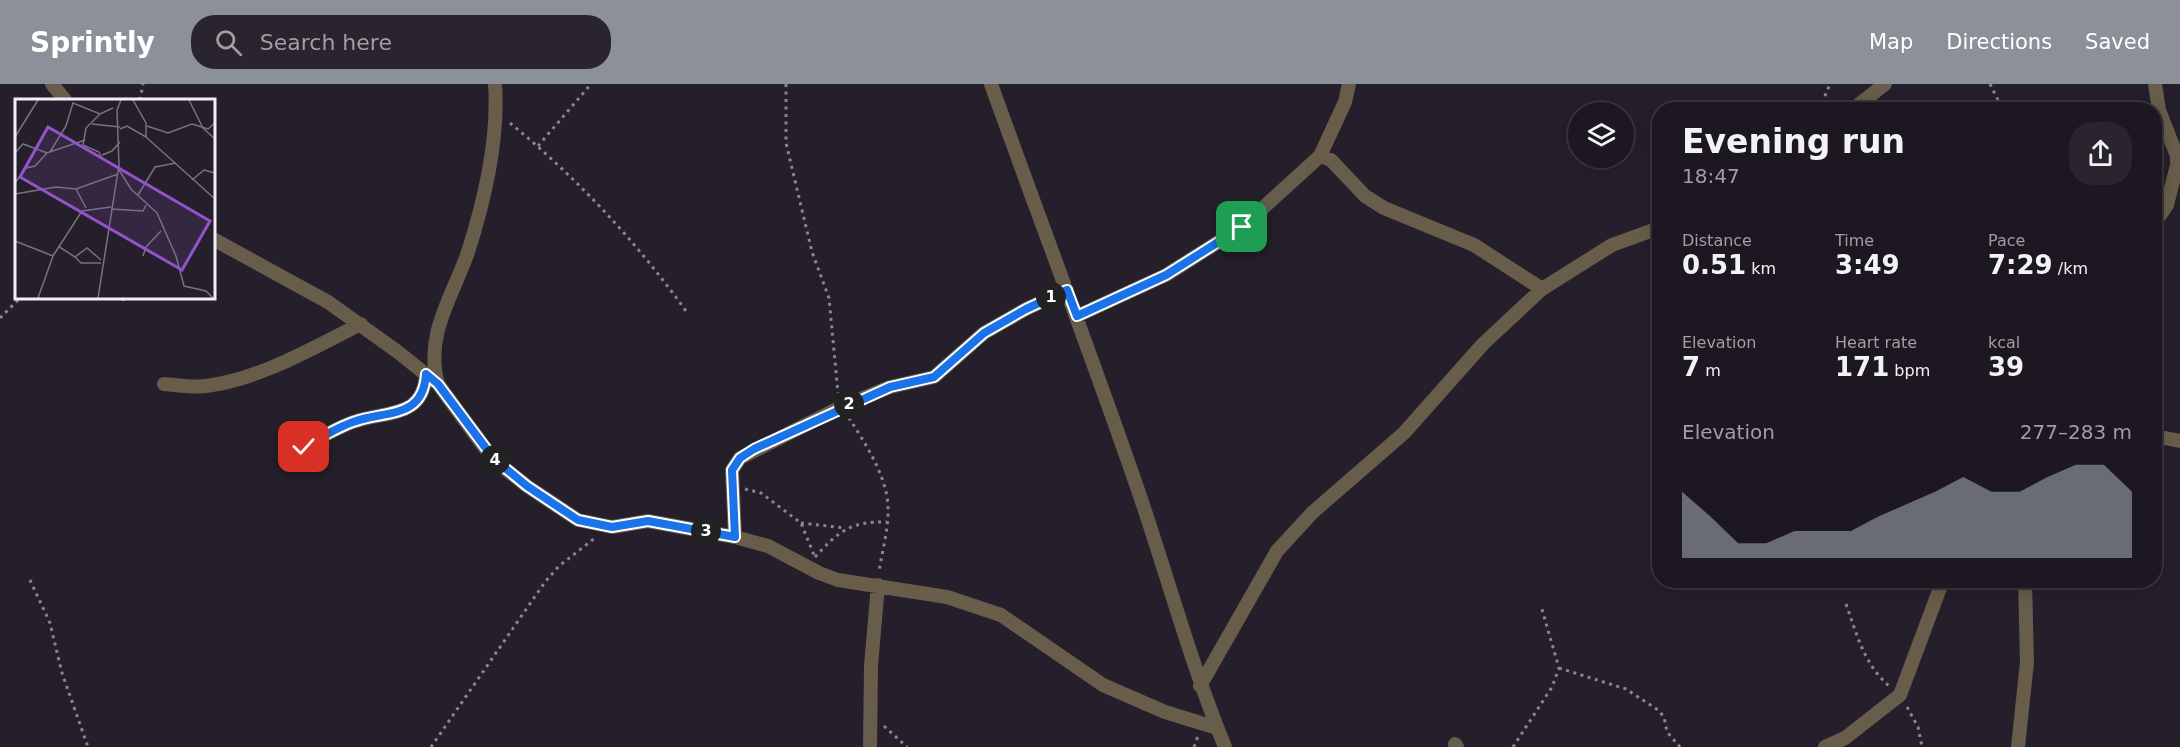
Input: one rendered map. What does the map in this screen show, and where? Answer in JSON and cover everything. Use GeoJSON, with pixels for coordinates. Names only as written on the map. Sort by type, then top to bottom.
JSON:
{"type":"FeatureCollection","features":[{"type":"Feature","properties":{"kind":"street"},"geometry":{"type":"LineString","coordinates":[[52,84],[64,99]]}},
{"type":"Feature","properties":{"kind":"street"},"geometry":{"type":"LineString","coordinates":[[438,384],[432,355],[444,307],[467,254],[480,208],[497,112],[495,84]]}},
{"type":"Feature","properties":{"kind":"street"},"geometry":{"type":"LineString","coordinates":[[991,84],[1077,316],[1149,522],[1200,686],[1225,747]]}},
{"type":"Feature","properties":{"kind":"street"},"geometry":{"type":"LineString","coordinates":[[1077,316],[1166,275],[1242,227],[1320,156],[1345,102],[1349,84]]}},
{"type":"Feature","properties":{"kind":"street"},"geometry":{"type":"LineString","coordinates":[[1862,102],[1885,84]]}},
{"type":"Feature","properties":{"kind":"street"},"geometry":{"type":"LineString","coordinates":[[2155,84],[2158,102]]}},
{"type":"Feature","properties":{"kind":"street"},"geometry":{"type":"LineString","coordinates":[[2162,118],[2177,156],[2178,165],[2167,205],[2162,212]]}},
{"type":"Feature","properties":{"kind":"street"},"geometry":{"type":"LineString","coordinates":[[1320,156],[1331,160],[1365,195],[1384,208],[1474,245],[1542,289]]}},
{"type":"Feature","properties":{"kind":"street"},"geometry":{"type":"LineString","coordinates":[[1200,686],[1277,551],[1313,513],[1404,433],[1483,344],[1542,289],[1612,245],[1652,231]]}},
{"type":"Feature","properties":{"kind":"street"},"geometry":{"type":"LineString","coordinates":[[214,239],[328,302],[361,324],[426,374],[438,384],[494,459],[527,486],[578,520],[612,527],[648,521],[735,537],[768,546],[810,562],[838,580],[947,597],[986,608],[1001,615],[1103,685],[1165,712],[1217,728]]}},
{"type":"Feature","properties":{"kind":"street"},"geometry":{"type":"LineString","coordinates":[[735,537],[732,470],[740,458],[841,407],[890,387],[934,377],[984,333],[1026,309],[1067,290]]}},
{"type":"Feature","properties":{"kind":"street"},"geometry":{"type":"LineString","coordinates":[[164,384],[203,386],[229,382],[294,357],[361,324]]}},
{"type":"Feature","properties":{"kind":"street"},"geometry":{"type":"LineString","coordinates":[[304,447],[353,422],[404,410],[421,394],[426,374]]}},
{"type":"Feature","properties":{"kind":"street"},"geometry":{"type":"LineString","coordinates":[[2162,438],[2180,441]]}},
{"type":"Feature","properties":{"kind":"street"},"geometry":{"type":"LineString","coordinates":[[870,747],[869,712],[878,585]]}},
{"type":"Feature","properties":{"kind":"street"},"geometry":{"type":"LineString","coordinates":[[1825,747],[1845,738],[1900,695],[1940,588]]}},
{"type":"Feature","properties":{"kind":"street"},"geometry":{"type":"LineString","coordinates":[[2018,747],[2027,662],[2025,588]]}},
{"type":"Feature","properties":{"kind":"path"},"geometry":{"type":"LineString","coordinates":[[140,99],[143,84]]}},
{"type":"Feature","properties":{"kind":"path"},"geometry":{"type":"LineString","coordinates":[[538,146],[591,84]]}},
{"type":"Feature","properties":{"kind":"path"},"geometry":{"type":"LineString","coordinates":[[786,84],[786,143],[812,252],[829,298],[834,338],[836,387],[841,407],[864,440],[886,491],[887,522],[878,585]]}},
{"type":"Feature","properties":{"kind":"path"},"geometry":{"type":"LineString","coordinates":[[1822,102],[1830,84]]}},
{"type":"Feature","properties":{"kind":"path"},"geometry":{"type":"LineString","coordinates":[[1990,84],[1999,102]]}},
{"type":"Feature","properties":{"kind":"path"},"geometry":{"type":"LineString","coordinates":[[497,112],[538,146],[638,247],[686,311]]}},
{"type":"Feature","properties":{"kind":"path"},"geometry":{"type":"LineString","coordinates":[[0,318],[20,298]]}},
{"type":"Feature","properties":{"kind":"path"},"geometry":{"type":"LineString","coordinates":[[113,298],[126,300],[132,298]]}},
{"type":"Feature","properties":{"kind":"path"},"geometry":{"type":"LineString","coordinates":[[732,485],[761,493],[801,523],[845,528]]}},
{"type":"Feature","properties":{"kind":"path"},"geometry":{"type":"LineString","coordinates":[[810,562],[845,528],[865,521],[887,522]]}},
{"type":"Feature","properties":{"kind":"path"},"geometry":{"type":"LineString","coordinates":[[801,523],[810,562]]}},
{"type":"Feature","properties":{"kind":"path"},"geometry":{"type":"LineString","coordinates":[[431,747],[545,582],[559,566],[612,527]]}},
{"type":"Feature","properties":{"kind":"path"},"geometry":{"type":"LineString","coordinates":[[30,580],[50,623],[62,674],[88,747]]}},
{"type":"Feature","properties":{"kind":"path"},"geometry":{"type":"LineString","coordinates":[[1846,604],[1866,659],[1875,674],[1900,695],[1918,727],[1922,747]]}},
{"type":"Feature","properties":{"kind":"path"},"geometry":{"type":"LineString","coordinates":[[1513,747],[1552,687],[1559,668],[1541,606]]}},
{"type":"Feature","properties":{"kind":"path"},"geometry":{"type":"LineString","coordinates":[[1559,668],[1626,689],[1658,710],[1664,717],[1667,732],[1680,747]]}},
{"type":"Feature","properties":{"kind":"path"},"geometry":{"type":"LineString","coordinates":[[869,712],[907,747]]}},
{"type":"Feature","properties":{"kind":"route"},"geometry":{"type":"LineString","coordinates":[[304,447],[353,422],[404,410],[421,394],[426,374],[450,399],[474,435],[494,459],[527,486],[578,520],[612,527],[648,521],[735,537],[732,470],[740,458],[754,449],[841,407],[890,387],[934,377],[984,333],[1026,309],[1067,290],[1077,316],[1166,275],[1242,227]]}}]}
